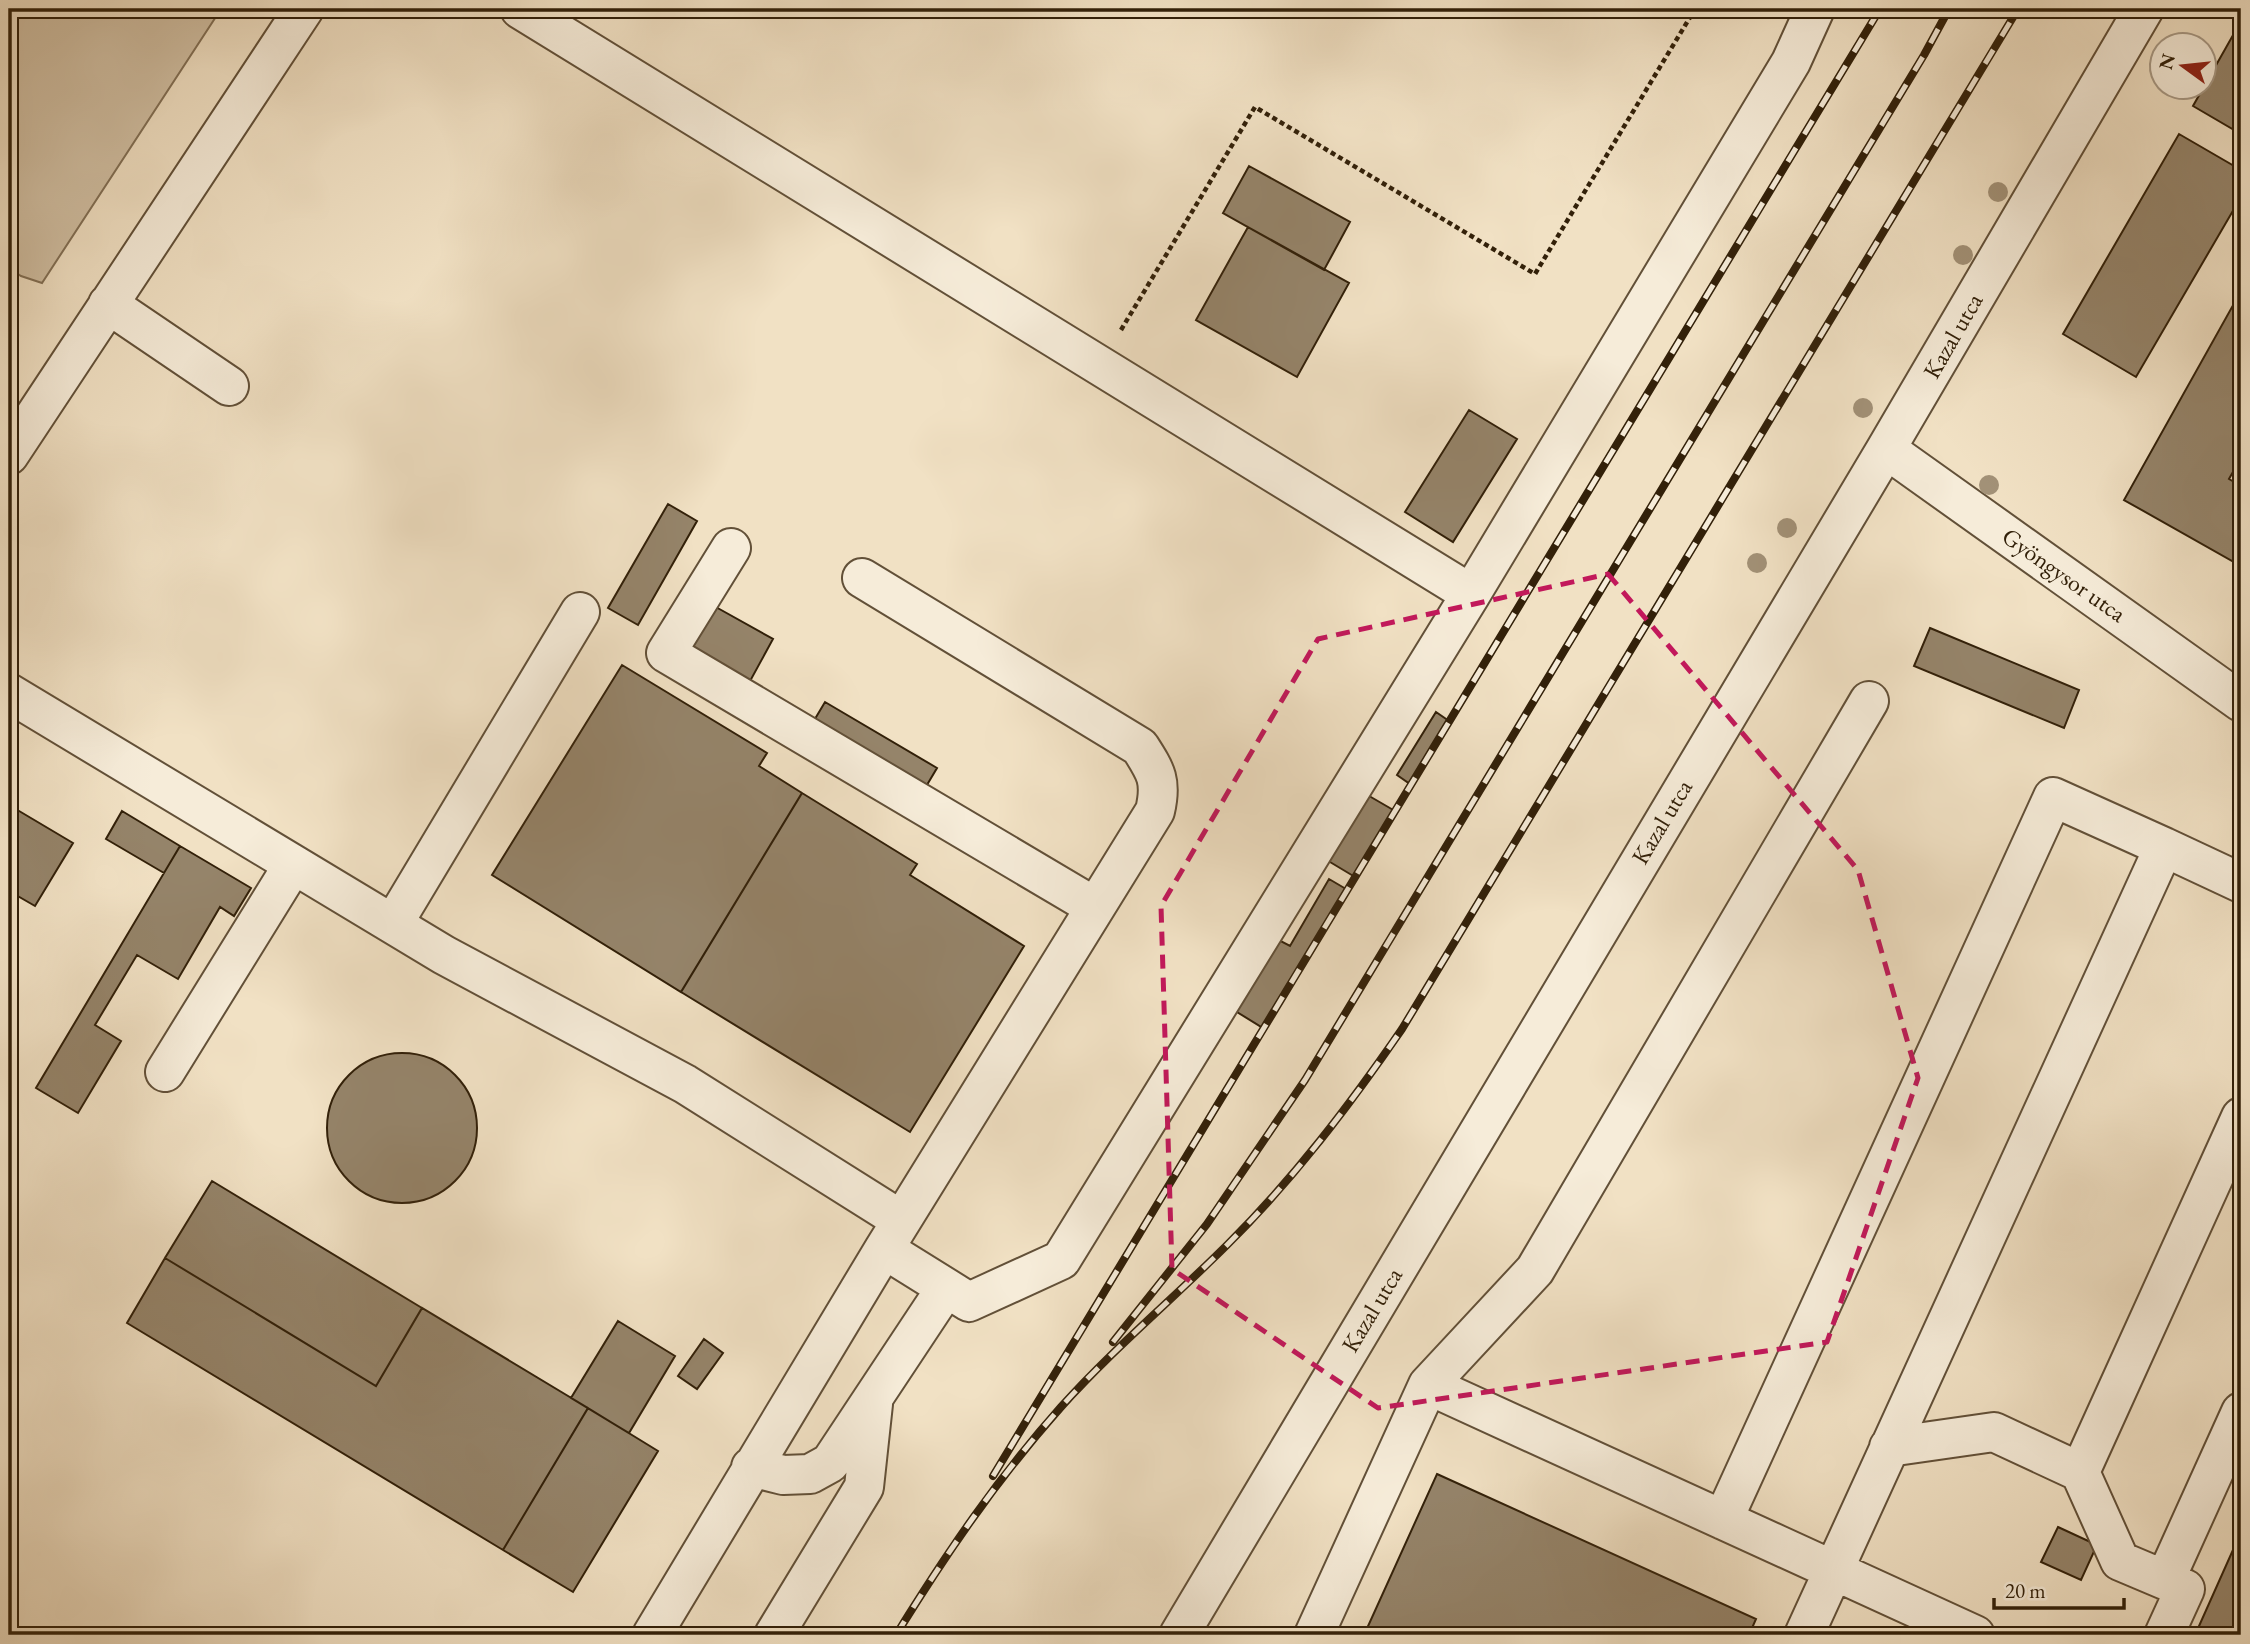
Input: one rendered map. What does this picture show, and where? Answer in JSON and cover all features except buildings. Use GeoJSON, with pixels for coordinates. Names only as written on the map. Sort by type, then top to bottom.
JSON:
{"type":"FeatureCollection","features":[{"type":"Feature","properties":{"kind":"street"},"geometry":{"type":"LineString","coordinates":[[9,455],[304,9]]}},
{"type":"Feature","properties":{"kind":"street"},"geometry":{"type":"LineString","coordinates":[[9,694],[444,955],[685,1084],[892,1234],[946,1288],[969,1302],[1061,1260],[1471,594],[1791,62],[1815,9]]}},
{"type":"Feature","properties":{"kind":"street","name":"Kazal utca"},"geometry":{"type":"LineString","coordinates":[[1179,1635],[1886,449],[2144,9]]}},
{"type":"Feature","properties":{"kind":"street"},"geometry":{"type":"LineString","coordinates":[[533,12],[1471,594]]}},
{"type":"Feature","properties":{"kind":"street"},"geometry":{"type":"LineString","coordinates":[[108,304],[229,386]]}},
{"type":"Feature","properties":{"kind":"street","name":"Gyöngysor utca"},"geometry":{"type":"LineString","coordinates":[[1886,449],[2241,702]]}},
{"type":"Feature","properties":{"kind":"street"},"geometry":{"type":"LineString","coordinates":[[731,548],[666,653],[1095,907]]}},
{"type":"Feature","properties":{"kind":"street"},"geometry":{"type":"LineString","coordinates":[[652,1635],[892,1234],[1155,811],[1159,791],[1156,773],[1140,747],[862,578]]}},
{"type":"Feature","properties":{"kind":"street"},"geometry":{"type":"LineString","coordinates":[[393,924],[580,612]]}},
{"type":"Feature","properties":{"kind":"street"},"geometry":{"type":"LineString","coordinates":[[1314,1635],[1428,1385],[1535,1270],[1870,701]]}},
{"type":"Feature","properties":{"kind":"street"},"geometry":{"type":"LineString","coordinates":[[1723,1520],[2053,797],[2241,883]]}},
{"type":"Feature","properties":{"kind":"street"},"geometry":{"type":"LineString","coordinates":[[1804,1635],[2164,847]]}},
{"type":"Feature","properties":{"kind":"street"},"geometry":{"type":"LineString","coordinates":[[165,1072],[293,865]]}},
{"type":"Feature","properties":{"kind":"street"},"geometry":{"type":"LineString","coordinates":[[2080,1472],[2241,1117]]}},
{"type":"Feature","properties":{"kind":"street"},"geometry":{"type":"LineString","coordinates":[[751,1467],[783,1475],[810,1474],[830,1463],[946,1288]]}},
{"type":"Feature","properties":{"kind":"street"},"geometry":{"type":"LineString","coordinates":[[1428,1385],[1970,1634]]}},
{"type":"Feature","properties":{"kind":"street"},"geometry":{"type":"LineString","coordinates":[[774,1635],[864,1487],[873,1398]]}},
{"type":"Feature","properties":{"kind":"street"},"geometry":{"type":"LineString","coordinates":[[2165,1580],[2241,1412]]}},
{"type":"Feature","properties":{"kind":"street"},"geometry":{"type":"LineString","coordinates":[[1889,1447],[1994,1432],[2080,1472],[2120,1561],[2185,1589],[2164,1635]]}},
{"type":"Feature","properties":{"kind":"path"},"geometry":{"type":"LineString","coordinates":[[1100,365],[1255,107],[1535,274],[1695,9]]}},
{"type":"Feature","properties":{"kind":"highlighted area"},"geometry":{"type":"Polygon","coordinates":[[[1608,574],[1858,870],[1918,1078],[1827,1342],[1378,1408],[1172,1269],[1161,906],[1318,639],[1608,574]]]}},
{"type":"Feature","properties":{"kind":"shaded area"},"geometry":{"type":"Polygon","coordinates":[[[9,9],[221,9],[42,283],[21,276],[9,268],[9,9]]]}},
{"type":"Feature","properties":{"kind":"railway"},"geometry":{"type":"LineString","coordinates":[[993,1476],[1880,9]]}},
{"type":"Feature","properties":{"kind":"railway"},"geometry":{"type":"LineString","coordinates":[[1113,1342],[1207,1224],[1305,1080],[1924,55],[1949,9]]}},
{"type":"Feature","properties":{"kind":"railway"},"geometry":{"type":"LineString","coordinates":[[896,1635],[973,1518],[1038,1434],[1101,1365],[1253,1219],[1299,1167],[1402,1029],[2018,9]]}}]}
